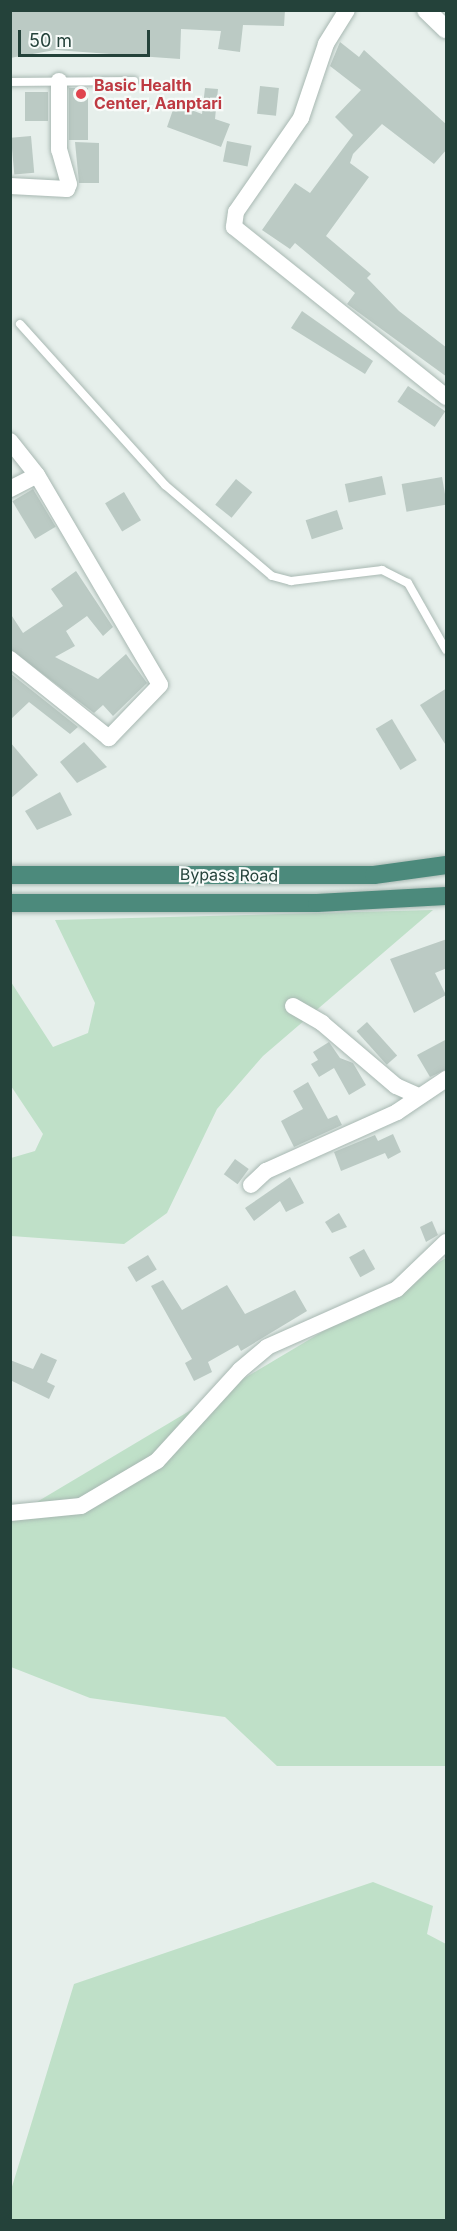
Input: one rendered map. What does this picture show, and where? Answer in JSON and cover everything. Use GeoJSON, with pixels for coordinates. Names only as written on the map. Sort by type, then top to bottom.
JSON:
{"type":"FeatureCollection","features":[{"type":"Feature","properties":{"kind":"highway","name":"Bypass Road"},"geometry":{"type":"LineString","coordinates":[[10,875],[374,875],[447,866]]}},
{"type":"Feature","properties":{"kind":"highway","name":"Bypass Road"},"geometry":{"type":"LineString","coordinates":[[10,903],[317,903],[447,896]]}},
{"type":"Feature","properties":{"kind":"main road"},"geometry":{"type":"LineString","coordinates":[[426,10],[447,29]]}},
{"type":"Feature","properties":{"kind":"street"},"geometry":{"type":"LineString","coordinates":[[347,10],[326,44],[301,118],[236,212],[234,227],[447,397]]}},
{"type":"Feature","properties":{"kind":"street"},"geometry":{"type":"LineString","coordinates":[[10,186],[67,189],[69,184],[59,150],[59,81]]}},
{"type":"Feature","properties":{"kind":"street"},"geometry":{"type":"LineString","coordinates":[[10,441],[37,475],[160,685],[109,738],[10,659]]}},
{"type":"Feature","properties":{"kind":"street"},"geometry":{"type":"LineString","coordinates":[[10,489],[37,475]]}},
{"type":"Feature","properties":{"kind":"street"},"geometry":{"type":"LineString","coordinates":[[293,1006],[322,1023],[396,1086],[418,1096]]}},
{"type":"Feature","properties":{"kind":"street"},"geometry":{"type":"LineString","coordinates":[[251,1185],[266,1171],[357,1134],[447,1079]]}},
{"type":"Feature","properties":{"kind":"street"},"geometry":{"type":"LineString","coordinates":[[10,1513],[81,1506],[157,1461],[240,1370],[267,1347],[397,1289],[447,1242]]}},
{"type":"Feature","properties":{"kind":"lane"},"geometry":{"type":"LineString","coordinates":[[10,82],[134,81]]}},
{"type":"Feature","properties":{"kind":"lane"},"geometry":{"type":"LineString","coordinates":[[20,324],[165,485],[272,576],[291,581],[382,570],[408,583],[447,650]]}},
{"type":"Feature","properties":{"kind":"green space"},"geometry":{"type":"Polygon","coordinates":[[[433,910],[263,1056],[217,1109],[167,1213],[124,1244],[11,1236],[11,1158],[35,1151],[43,1134],[11,1086],[11,982],[53,1047],[88,1033],[95,1003],[55,920],[433,910]]]}},
{"type":"Feature","properties":{"kind":"green space"},"geometry":{"type":"Polygon","coordinates":[[[446,1258],[446,1766],[277,1766],[225,1717],[90,1698],[11,1667],[10,1518],[446,1258]]]}},
{"type":"Feature","properties":{"kind":"green space"},"geometry":{"type":"Polygon","coordinates":[[[373,1882],[433,1906],[427,1934],[446,1944],[446,2220],[11,2220],[11,2190],[74,1984],[373,1882]]]}},
{"type":"Feature","properties":{"kind":"building"},"geometry":{"type":"Polygon","coordinates":[[[10,10],[285,10],[284,26],[243,25],[240,52],[218,49],[221,31],[181,29],[180,59],[55,50],[10,58],[10,10]]]}},
{"type":"Feature","properties":{"kind":"building"},"geometry":{"type":"Polygon","coordinates":[[[340,42],[359,57],[364,50],[447,125],[447,149],[434,164],[382,124],[353,154],[350,163],[369,177],[326,236],[371,274],[367,278],[399,311],[447,348],[447,377],[347,304],[355,293],[295,243],[290,249],[262,230],[295,183],[310,193],[353,135],[335,117],[361,90],[330,66],[340,42]]]}},
{"type":"Feature","properties":{"kind":"building"},"geometry":{"type":"Polygon","coordinates":[[[260,86],[279,88],[276,116],[257,114],[260,86]]]}},
{"type":"Feature","properties":{"kind":"building"},"geometry":{"type":"Polygon","coordinates":[[[69,88],[88,88],[88,140],[69,140],[69,88]]]}},
{"type":"Feature","properties":{"kind":"building"},"geometry":{"type":"Polygon","coordinates":[[[205,88],[218,89],[215,119],[230,124],[221,147],[167,127],[175,104],[202,114],[205,88]]]}},
{"type":"Feature","properties":{"kind":"building"},"geometry":{"type":"Polygon","coordinates":[[[25,92],[48,92],[48,121],[25,121],[25,92]]]}},
{"type":"Feature","properties":{"kind":"building"},"geometry":{"type":"Polygon","coordinates":[[[31,136],[34,173],[14,175],[11,138],[31,136]]]}},
{"type":"Feature","properties":{"kind":"building"},"geometry":{"type":"Polygon","coordinates":[[[227,141],[252,146],[248,166],[223,162],[227,141]]]}},
{"type":"Feature","properties":{"kind":"building"},"geometry":{"type":"Polygon","coordinates":[[[75,142],[99,143],[99,183],[79,183],[75,142]]]}},
{"type":"Feature","properties":{"kind":"building"},"geometry":{"type":"Polygon","coordinates":[[[302,311],[373,361],[365,374],[291,328],[302,311]]]}},
{"type":"Feature","properties":{"kind":"building"},"geometry":{"type":"Polygon","coordinates":[[[408,386],[445,411],[435,427],[397,402],[408,386]]]}},
{"type":"Feature","properties":{"kind":"building"},"geometry":{"type":"Polygon","coordinates":[[[382,476],[386,495],[349,502],[345,484],[382,476]]]}},
{"type":"Feature","properties":{"kind":"building"},"geometry":{"type":"Polygon","coordinates":[[[442,477],[446,505],[406,512],[402,484],[442,477]]]}},
{"type":"Feature","properties":{"kind":"building"},"geometry":{"type":"Polygon","coordinates":[[[236,479],[252,492],[232,518],[215,505],[236,479]]]}},
{"type":"Feature","properties":{"kind":"building"},"geometry":{"type":"Polygon","coordinates":[[[33,489],[56,527],[35,539],[12,501],[33,489]]]}},
{"type":"Feature","properties":{"kind":"building"},"geometry":{"type":"Polygon","coordinates":[[[124,492],[141,520],[122,532],[105,503],[124,492]]]}},
{"type":"Feature","properties":{"kind":"building"},"geometry":{"type":"Polygon","coordinates":[[[337,510],[343,529],[312,539],[306,520],[337,510]]]}},
{"type":"Feature","properties":{"kind":"building"},"geometry":{"type":"Polygon","coordinates":[[[76,571],[113,627],[103,636],[87,616],[66,631],[75,646],[55,657],[98,679],[126,654],[147,683],[113,716],[103,705],[94,713],[10,649],[10,613],[23,633],[63,606],[51,589],[76,571]]]}},
{"type":"Feature","properties":{"kind":"building"},"geometry":{"type":"Polygon","coordinates":[[[10,673],[78,727],[70,734],[29,702],[10,720],[10,673]]]}},
{"type":"Feature","properties":{"kind":"building"},"geometry":{"type":"Polygon","coordinates":[[[447,688],[447,747],[420,705],[447,688]]]}},
{"type":"Feature","properties":{"kind":"building"},"geometry":{"type":"Polygon","coordinates":[[[392,719],[417,760],[400,770],[376,729],[392,719]]]}},
{"type":"Feature","properties":{"kind":"building"},"geometry":{"type":"Polygon","coordinates":[[[10,742],[38,775],[10,799],[10,742]]]}},
{"type":"Feature","properties":{"kind":"building"},"geometry":{"type":"Polygon","coordinates":[[[84,742],[107,767],[77,783],[60,762],[84,742]]]}},
{"type":"Feature","properties":{"kind":"building"},"geometry":{"type":"Polygon","coordinates":[[[60,792],[72,815],[37,830],[25,811],[60,792]]]}},
{"type":"Feature","properties":{"kind":"building"},"geometry":{"type":"Polygon","coordinates":[[[447,939],[447,968],[435,973],[446,995],[414,1013],[390,959],[447,939]]]}},
{"type":"Feature","properties":{"kind":"building"},"geometry":{"type":"Polygon","coordinates":[[[367,1022],[397,1055],[387,1065],[357,1031],[367,1022]]]}},
{"type":"Feature","properties":{"kind":"building"},"geometry":{"type":"Polygon","coordinates":[[[447,1039],[447,1069],[430,1077],[417,1055],[447,1039]]]}},
{"type":"Feature","properties":{"kind":"building"},"geometry":{"type":"Polygon","coordinates":[[[329,1042],[340,1058],[353,1063],[366,1085],[349,1095],[334,1068],[319,1077],[311,1064],[318,1060],[313,1052],[329,1042]]]}},
{"type":"Feature","properties":{"kind":"building"},"geometry":{"type":"Polygon","coordinates":[[[308,1082],[328,1119],[337,1115],[342,1125],[294,1147],[281,1121],[303,1109],[293,1091],[308,1082]]]}},
{"type":"Feature","properties":{"kind":"building"},"geometry":{"type":"Polygon","coordinates":[[[393,1134],[401,1152],[388,1159],[385,1153],[341,1171],[334,1152],[375,1135],[378,1141],[393,1134]]]}},
{"type":"Feature","properties":{"kind":"building"},"geometry":{"type":"Polygon","coordinates":[[[235,1159],[249,1169],[238,1184],[224,1174],[235,1159]]]}},
{"type":"Feature","properties":{"kind":"building"},"geometry":{"type":"Polygon","coordinates":[[[290,1177],[304,1203],[286,1212],[280,1201],[254,1221],[245,1208],[290,1177]]]}},
{"type":"Feature","properties":{"kind":"building"},"geometry":{"type":"Polygon","coordinates":[[[339,1213],[347,1227],[332,1233],[325,1222],[339,1213]]]}},
{"type":"Feature","properties":{"kind":"building"},"geometry":{"type":"Polygon","coordinates":[[[432,1221],[438,1235],[426,1242],[420,1227],[432,1221]]]}},
{"type":"Feature","properties":{"kind":"building"},"geometry":{"type":"Polygon","coordinates":[[[364,1249],[375,1269],[360,1277],[349,1257],[364,1249]]]}},
{"type":"Feature","properties":{"kind":"building"},"geometry":{"type":"Polygon","coordinates":[[[148,1255],[157,1270],[136,1282],[127,1267],[148,1255]]]}},
{"type":"Feature","properties":{"kind":"building"},"geometry":{"type":"Polygon","coordinates":[[[163,1280],[182,1310],[227,1285],[245,1314],[295,1290],[307,1311],[241,1351],[238,1345],[208,1362],[212,1372],[194,1381],[185,1363],[192,1359],[151,1286],[163,1280]]]}},
{"type":"Feature","properties":{"kind":"building"},"geometry":{"type":"Polygon","coordinates":[[[41,1353],[57,1360],[47,1382],[55,1386],[49,1399],[10,1380],[10,1360],[33,1369],[41,1353]]]}},
{"type":"Feature","properties":{"kind":"place","name":"Basic Health Center, Aanptari"},"geometry":{"type":"Point","coordinates":[81,94]}}]}
